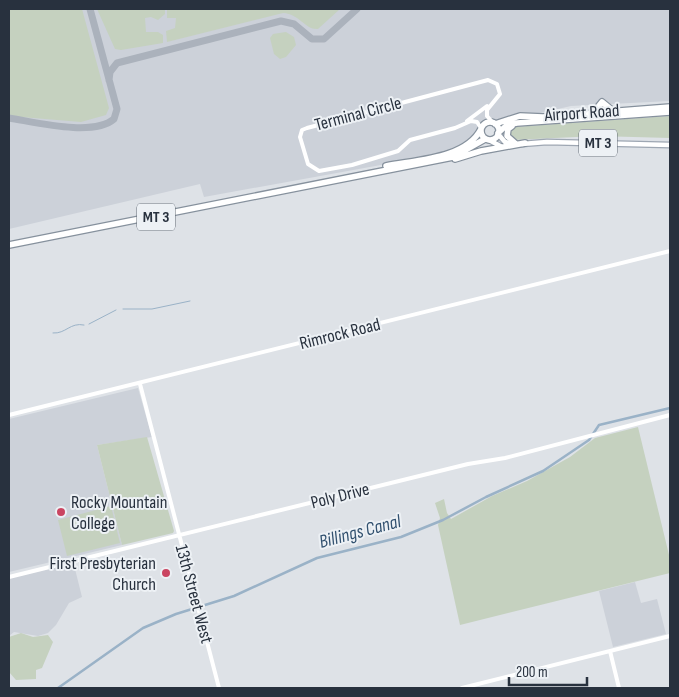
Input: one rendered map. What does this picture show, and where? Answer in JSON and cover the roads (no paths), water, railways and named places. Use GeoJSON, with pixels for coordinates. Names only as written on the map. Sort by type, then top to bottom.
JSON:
{"type":"FeatureCollection","features":[{"type":"Feature","properties":{"kind":"highway"},"geometry":{"type":"LineString","coordinates":[[594,112],[602,102],[613,111]]}},
{"type":"Feature","properties":{"kind":"highway","name":"Airport Road"},"geometry":{"type":"LineString","coordinates":[[481,129],[486,124],[494,124],[520,116],[543,117],[670,107]]}},
{"type":"Feature","properties":{"kind":"highway","name":"Airport Road"},"geometry":{"type":"LineString","coordinates":[[406,166],[453,157],[487,139],[494,139],[507,125],[670,112]]}},
{"type":"Feature","properties":{"kind":"highway"},"geometry":{"type":"LineString","coordinates":[[516,144],[508,139],[507,131],[512,126],[522,123]]}},
{"type":"Feature","properties":{"kind":"highway"},"geometry":{"type":"LineString","coordinates":[[494,124],[498,133]]}},
{"type":"Feature","properties":{"kind":"highway"},"geometry":{"type":"LineString","coordinates":[[481,129],[487,139]]}},
{"type":"Feature","properties":{"kind":"highway","name":"MT 3"},"geometry":{"type":"LineString","coordinates":[[304,187],[360,171],[444,154],[470,143],[481,129]]}},
{"type":"Feature","properties":{"kind":"highway","name":"MT 3"},"geometry":{"type":"LineString","coordinates":[[9,245],[406,166],[450,161],[481,151],[525,143]]}},
{"type":"Feature","properties":{"kind":"main road"},"geometry":{"type":"LineString","coordinates":[[498,133],[505,142],[516,144]]}},
{"type":"Feature","properties":{"kind":"main road"},"geometry":{"type":"LineString","coordinates":[[487,139],[499,146],[525,143]]}},
{"type":"Feature","properties":{"kind":"main road","name":"MT 3"},"geometry":{"type":"LineString","coordinates":[[525,143],[670,145]]}},
{"type":"Feature","properties":{"kind":"street","name":"Terminal Circle"},"geometry":{"type":"LineString","coordinates":[[463,124],[491,105],[499,97],[497,84],[488,80],[302,130],[300,136],[307,161],[312,168],[319,171],[352,165],[398,151],[410,140],[473,121],[481,129]]}},
{"type":"Feature","properties":{"kind":"street","name":"Terminal Circle"},"geometry":{"type":"LineString","coordinates":[[491,105],[486,114],[494,124]]}},
{"type":"Feature","properties":{"kind":"street","name":"Rimrock Road"},"geometry":{"type":"LineString","coordinates":[[9,416],[670,251]]}},
{"type":"Feature","properties":{"kind":"street","name":"13th Street West"},"geometry":{"type":"LineString","coordinates":[[140,384],[219,688]]}},
{"type":"Feature","properties":{"kind":"street","name":"Poly Drive"},"geometry":{"type":"LineString","coordinates":[[9,577],[670,415]]}},
{"type":"Feature","properties":{"kind":"street"},"geometry":{"type":"LineString","coordinates":[[462,688],[670,636]]}},
{"type":"Feature","properties":{"kind":"street"},"geometry":{"type":"LineString","coordinates":[[610,651],[619,688]]}},
{"type":"Feature","properties":{"kind":"waterway"},"geometry":{"type":"LineString","coordinates":[[123,309],[152,309],[190,301]]}},
{"type":"Feature","properties":{"kind":"waterway"},"geometry":{"type":"LineString","coordinates":[[89,324],[116,310]]}},
{"type":"Feature","properties":{"kind":"waterway"},"geometry":{"type":"LineString","coordinates":[[53,333],[61,332],[75,325],[84,325]]}},
{"type":"Feature","properties":{"kind":"waterway","name":"Billings Canal"},"geometry":{"type":"LineString","coordinates":[[58,688],[143,628],[176,614],[234,596],[317,558],[401,537],[443,520],[486,497],[543,471],[589,440],[599,425],[670,408]]}},
{"type":"Feature","properties":{"kind":"place","name":"Rocky Mountain College"},"geometry":{"type":"Point","coordinates":[61,512]}},
{"type":"Feature","properties":{"kind":"place","name":"First Presbyterian Church"},"geometry":{"type":"Point","coordinates":[166,573]}}]}
